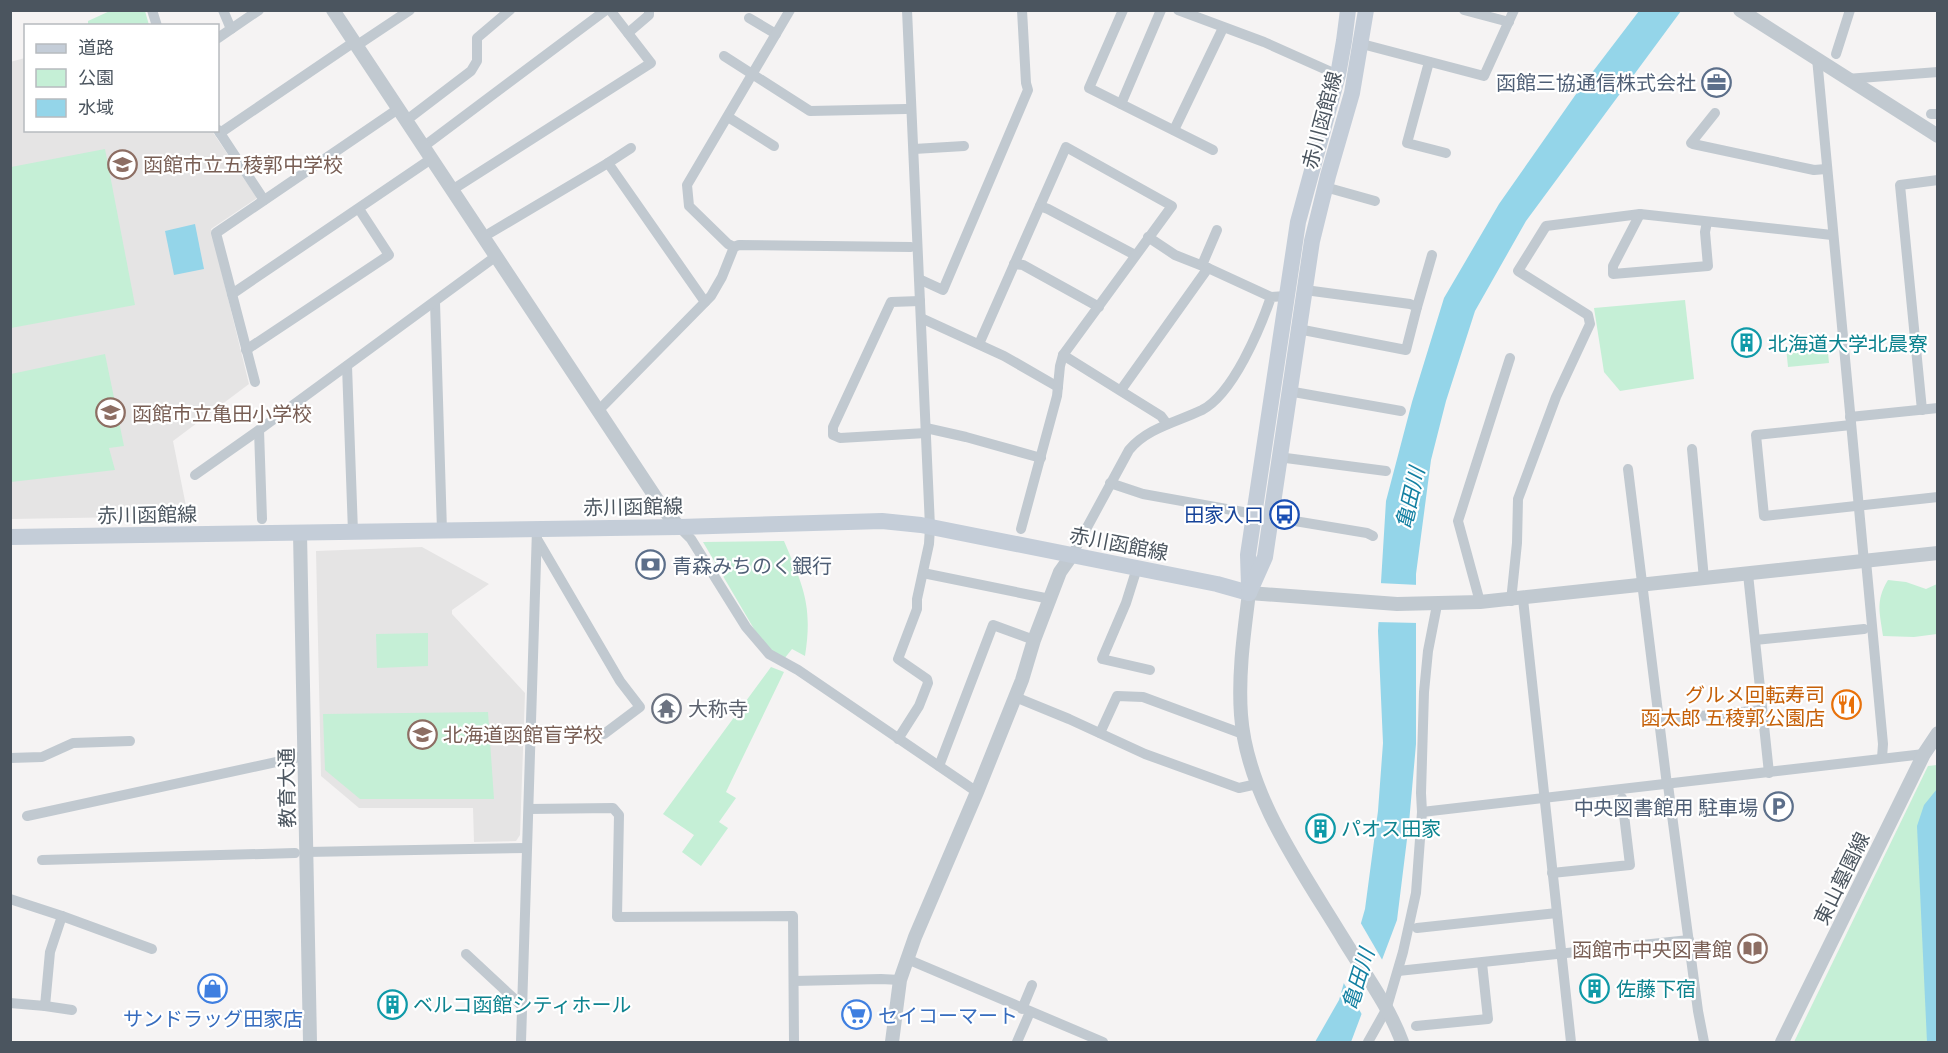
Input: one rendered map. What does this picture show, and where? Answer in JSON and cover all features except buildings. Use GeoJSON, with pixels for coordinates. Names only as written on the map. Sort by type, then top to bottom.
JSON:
{"type":"FeatureCollection","features":[{"type":"Feature","properties":{"kind":"main road","name":"赤川函館線"},"geometry":{"type":"LineString","coordinates":[[1262,516],[1279,297],[1338,75],[1348,10]]}},
{"type":"Feature","properties":{"kind":"main road","name":"赤川函館線"},"geometry":{"type":"LineString","coordinates":[[10,537],[442,531],[537,534],[882,521],[930,527],[1249,593],[1248,555],[1262,516],[1278,457],[1312,241],[1352,93],[1366,10]]}},
{"type":"Feature","properties":{"kind":"street"},"geometry":{"type":"LineString","coordinates":[[222,10],[231,29]]}},
{"type":"Feature","properties":{"kind":"street"},"geometry":{"type":"LineString","coordinates":[[219,37],[259,10]]}},
{"type":"Feature","properties":{"kind":"street"},"geometry":{"type":"LineString","coordinates":[[333,10],[358,42],[398,110],[664,510],[691,539],[746,627],[769,654],[798,670],[977,792]]}},
{"type":"Feature","properties":{"kind":"street"},"geometry":{"type":"LineString","coordinates":[[264,200],[219,131],[410,10]]}},
{"type":"Feature","properties":{"kind":"street"},"geometry":{"type":"LineString","coordinates":[[412,116],[471,71],[477,61],[477,38],[510,10]]}},
{"type":"Feature","properties":{"kind":"street"},"geometry":{"type":"LineString","coordinates":[[423,147],[608,10],[651,63],[452,190]]}},
{"type":"Feature","properties":{"kind":"street"},"geometry":{"type":"LineString","coordinates":[[628,33],[649,15],[649,11],[658,10]]}},
{"type":"Feature","properties":{"kind":"street"},"geometry":{"type":"LineString","coordinates":[[734,248],[689,206],[687,185],[790,10]]}},
{"type":"Feature","properties":{"kind":"street"},"geometry":{"type":"LineString","coordinates":[[898,739],[919,706],[928,683],[898,659],[917,609],[930,527],[907,10]]}},
{"type":"Feature","properties":{"kind":"street"},"geometry":{"type":"LineString","coordinates":[[919,279],[943,290],[1028,90],[1022,10]]}},
{"type":"Feature","properties":{"kind":"street"},"geometry":{"type":"LineString","coordinates":[[1123,10],[1089,88],[1213,150]]}},
{"type":"Feature","properties":{"kind":"street"},"geometry":{"type":"LineString","coordinates":[[1121,104],[1161,10]]}},
{"type":"Feature","properties":{"kind":"street"},"geometry":{"type":"LineString","coordinates":[[1178,10],[1264,42],[1338,75]]}},
{"type":"Feature","properties":{"kind":"street"},"geometry":{"type":"LineString","coordinates":[[1464,10],[1509,22]]}},
{"type":"Feature","properties":{"kind":"street"},"geometry":{"type":"LineString","coordinates":[[1362,44],[1484,76],[1514,10]]}},
{"type":"Feature","properties":{"kind":"street"},"geometry":{"type":"LineString","coordinates":[[1740,10],[1938,136]]}},
{"type":"Feature","properties":{"kind":"street"},"geometry":{"type":"LineString","coordinates":[[1836,54],[1850,10]]}},
{"type":"Feature","properties":{"kind":"street"},"geometry":{"type":"LineString","coordinates":[[750,18],[776,34]]}},
{"type":"Feature","properties":{"kind":"street"},"geometry":{"type":"LineString","coordinates":[[1174,130],[1223,28]]}},
{"type":"Feature","properties":{"kind":"street"},"geometry":{"type":"LineString","coordinates":[[724,57],[810,111],[906,109]]}},
{"type":"Feature","properties":{"kind":"street"},"geometry":{"type":"LineString","coordinates":[[1816,58],[1883,744],[1882,759]]}},
{"type":"Feature","properties":{"kind":"street"},"geometry":{"type":"LineString","coordinates":[[1430,62],[1407,143],[1446,153]]}},
{"type":"Feature","properties":{"kind":"street"},"geometry":{"type":"LineString","coordinates":[[1847,79],[1938,72]]}},
{"type":"Feature","properties":{"kind":"street"},"geometry":{"type":"LineString","coordinates":[[255,382],[216,233],[398,110]]}},
{"type":"Feature","properties":{"kind":"street"},"geometry":{"type":"LineString","coordinates":[[1715,113],[1691,142],[1693,144],[1814,170],[1826,169]]}},
{"type":"Feature","properties":{"kind":"street"},"geometry":{"type":"LineString","coordinates":[[728,117],[774,146]]}},
{"type":"Feature","properties":{"kind":"street"},"geometry":{"type":"LineString","coordinates":[[914,149],[964,146]]}},
{"type":"Feature","properties":{"kind":"street"},"geometry":{"type":"LineString","coordinates":[[979,344],[1066,147],[1172,206],[1063,355],[1057,396],[1021,529]]}},
{"type":"Feature","properties":{"kind":"street"},"geometry":{"type":"LineString","coordinates":[[490,234],[631,148]]}},
{"type":"Feature","properties":{"kind":"street"},"geometry":{"type":"LineString","coordinates":[[232,294],[431,159]]}},
{"type":"Feature","properties":{"kind":"street"},"geometry":{"type":"LineString","coordinates":[[608,163],[705,302]]}},
{"type":"Feature","properties":{"kind":"street"},"geometry":{"type":"LineString","coordinates":[[1922,410],[1900,185],[1938,180]]}},
{"type":"Feature","properties":{"kind":"street"},"geometry":{"type":"LineString","coordinates":[[1325,188],[1375,201]]}},
{"type":"Feature","properties":{"kind":"street"},"geometry":{"type":"LineString","coordinates":[[1040,206],[1048,208],[1135,255]]}},
{"type":"Feature","properties":{"kind":"street"},"geometry":{"type":"LineString","coordinates":[[246,350],[389,255],[358,209]]}},
{"type":"Feature","properties":{"kind":"street"},"geometry":{"type":"LineString","coordinates":[[1571,1042],[1545,799],[1517,600],[1518,500],[1556,397],[1590,324],[1588,315],[1518,271],[1546,226],[1640,214],[1832,235]]}},
{"type":"Feature","properties":{"kind":"street"},"geometry":{"type":"LineString","coordinates":[[1640,214],[1613,266],[1613,274],[1708,266],[1705,232],[1707,222]]}},
{"type":"Feature","properties":{"kind":"street"},"geometry":{"type":"LineString","coordinates":[[1121,390],[1205,267],[1217,230]]}},
{"type":"Feature","properties":{"kind":"street"},"geometry":{"type":"LineString","coordinates":[[892,1042],[900,980],[907,959],[1016,697],[1034,640],[1060,572],[1072,555],[1110,483],[1134,444],[1167,424],[1203,410],[1215,402],[1231,383],[1264,317],[1279,297],[1175,255],[1148,237]]}},
{"type":"Feature","properties":{"kind":"street"},"geometry":{"type":"LineString","coordinates":[[598,410],[705,302],[722,277],[734,248],[739,246],[911,247]]}},
{"type":"Feature","properties":{"kind":"street"},"geometry":{"type":"LineString","coordinates":[[1298,329],[1406,350],[1432,255]]}},
{"type":"Feature","properties":{"kind":"street"},"geometry":{"type":"LineString","coordinates":[[195,475],[495,257]]}},
{"type":"Feature","properties":{"kind":"street"},"geometry":{"type":"LineString","coordinates":[[1014,264],[1023,265],[1099,307]]}},
{"type":"Feature","properties":{"kind":"street"},"geometry":{"type":"LineString","coordinates":[[1305,290],[1410,304],[1417,307]]}},
{"type":"Feature","properties":{"kind":"street"},"geometry":{"type":"LineString","coordinates":[[920,301],[891,302],[832,427],[833,435],[840,438],[926,431],[966,436],[1041,458]]}},
{"type":"Feature","properties":{"kind":"street"},"geometry":{"type":"LineString","coordinates":[[435,302],[442,531]]}},
{"type":"Feature","properties":{"kind":"street"},"geometry":{"type":"LineString","coordinates":[[921,318],[1004,356],[1058,387]]}},
{"type":"Feature","properties":{"kind":"street"},"geometry":{"type":"LineString","coordinates":[[1063,355],[1161,416],[1167,424]]}},
{"type":"Feature","properties":{"kind":"street"},"geometry":{"type":"LineString","coordinates":[[1480,603],[1458,521],[1510,358]]}},
{"type":"Feature","properties":{"kind":"street"},"geometry":{"type":"LineString","coordinates":[[347,366],[353,532]]}},
{"type":"Feature","properties":{"kind":"street"},"geometry":{"type":"LineString","coordinates":[[1288,391],[1401,411]]}},
{"type":"Feature","properties":{"kind":"street"},"geometry":{"type":"LineString","coordinates":[[1938,408],[1756,435],[1764,516],[1938,497]]}},
{"type":"Feature","properties":{"kind":"street"},"geometry":{"type":"LineString","coordinates":[[259,430],[262,519]]}},
{"type":"Feature","properties":{"kind":"street"},"geometry":{"type":"LineString","coordinates":[[1692,449],[1704,579]]}},
{"type":"Feature","properties":{"kind":"street"},"geometry":{"type":"LineString","coordinates":[[1278,457],[1386,471]]}},
{"type":"Feature","properties":{"kind":"street"},"geometry":{"type":"LineString","coordinates":[[1628,469],[1667,785],[1704,1042]]}},
{"type":"Feature","properties":{"kind":"street"},"geometry":{"type":"LineString","coordinates":[[1110,483],[1143,494],[1367,533],[1373,536]]}},
{"type":"Feature","properties":{"kind":"street","name":"教育大通"},"geometry":{"type":"LineString","coordinates":[[300,533],[304,756],[301,853],[310,1042]]}},
{"type":"Feature","properties":{"kind":"street"},"geometry":{"type":"LineString","coordinates":[[537,534],[620,681],[640,707],[604,734]]}},
{"type":"Feature","properties":{"kind":"street"},"geometry":{"type":"LineString","coordinates":[[521,1042],[537,534]]}},
{"type":"Feature","properties":{"kind":"street"},"geometry":{"type":"LineString","coordinates":[[1402,1042],[1383,1005],[1274,821],[1257,784],[1243,734],[1240,674],[1249,593],[1368,603],[1434,605],[1480,603],[1938,554]]}},
{"type":"Feature","properties":{"kind":"street"},"geometry":{"type":"LineString","coordinates":[[1137,568],[1126,603],[1102,660],[1150,670]]}},
{"type":"Feature","properties":{"kind":"street"},"geometry":{"type":"LineString","coordinates":[[923,573],[1050,599]]}},
{"type":"Feature","properties":{"kind":"street"},"geometry":{"type":"LineString","coordinates":[[1748,574],[1769,773]]}},
{"type":"Feature","properties":{"kind":"street"},"geometry":{"type":"LineString","coordinates":[[1368,1042],[1398,971],[1416,893],[1422,812],[1424,692],[1434,605]]}},
{"type":"Feature","properties":{"kind":"street"},"geometry":{"type":"LineString","coordinates":[[939,766],[993,625],[1034,640]]}},
{"type":"Feature","properties":{"kind":"street"},"geometry":{"type":"LineString","coordinates":[[1755,639],[1864,629]]}},
{"type":"Feature","properties":{"kind":"street"},"geometry":{"type":"LineString","coordinates":[[1100,733],[1116,696],[1143,698],[1243,734]]}},
{"type":"Feature","properties":{"kind":"street"},"geometry":{"type":"LineString","coordinates":[[1016,697],[1145,754],[1239,788],[1257,784]]}},
{"type":"Feature","properties":{"kind":"street"},"geometry":{"type":"LineString","coordinates":[[1659,720],[1762,710]]}},
{"type":"Feature","properties":{"kind":"street","name":"東山墓園線"},"geometry":{"type":"LineString","coordinates":[[1782,1042],[1931,753],[1938,733]]}},
{"type":"Feature","properties":{"kind":"street"},"geometry":{"type":"LineString","coordinates":[[10,758],[42,757],[72,743],[130,741]]}},
{"type":"Feature","properties":{"kind":"street"},"geometry":{"type":"LineString","coordinates":[[1422,812],[1931,753]]}},
{"type":"Feature","properties":{"kind":"street"},"geometry":{"type":"LineString","coordinates":[[27,816],[304,756]]}},
{"type":"Feature","properties":{"kind":"street"},"geometry":{"type":"LineString","coordinates":[[1552,873],[1630,865],[1622,798]]}},
{"type":"Feature","properties":{"kind":"street"},"geometry":{"type":"LineString","coordinates":[[529,808],[613,808],[619,815],[617,917],[793,916],[794,1042]]}},
{"type":"Feature","properties":{"kind":"street"},"geometry":{"type":"LineString","coordinates":[[42,860],[527,848]]}},
{"type":"Feature","properties":{"kind":"street"},"geometry":{"type":"LineString","coordinates":[[10,899],[152,948]]}},
{"type":"Feature","properties":{"kind":"street"},"geometry":{"type":"LineString","coordinates":[[1417,928],[1557,913]]}},
{"type":"Feature","properties":{"kind":"street"},"geometry":{"type":"LineString","coordinates":[[45,1006],[50,952],[62,916]]}},
{"type":"Feature","properties":{"kind":"street"},"geometry":{"type":"LineString","coordinates":[[1398,971],[1689,940]]}},
{"type":"Feature","properties":{"kind":"street"},"geometry":{"type":"LineString","coordinates":[[466,954],[522,1006]]}},
{"type":"Feature","properties":{"kind":"street"},"geometry":{"type":"LineString","coordinates":[[907,959],[1103,1042]]}},
{"type":"Feature","properties":{"kind":"street"},"geometry":{"type":"LineString","coordinates":[[1416,1026],[1488,1019],[1482,963]]}},
{"type":"Feature","properties":{"kind":"street"},"geometry":{"type":"LineString","coordinates":[[794,981],[900,980]]}},
{"type":"Feature","properties":{"kind":"street"},"geometry":{"type":"LineString","coordinates":[[1017,1042],[1032,985]]}},
{"type":"Feature","properties":{"kind":"street"},"geometry":{"type":"LineString","coordinates":[[10,1003],[72,1010]]}},
{"type":"Feature","properties":{"kind":"shaded area"},"geometry":{"type":"Polygon","coordinates":[[[24,58],[24,132],[213,132],[257,198],[211,229],[249,384],[173,441],[188,516],[11,519],[10,62],[24,58]]]}},
{"type":"Feature","properties":{"kind":"shaded area","name":"北海道函館盲学校"},"geometry":{"type":"Polygon","coordinates":[[[422,547],[489,584],[452,610],[452,614],[525,693],[520,835],[516,841],[474,842],[473,808],[359,808],[321,776],[316,551],[422,547]]]}},
{"type":"Feature","properties":{"kind":"green space"},"geometry":{"type":"Polygon","coordinates":[[[112,10],[145,11],[149,24],[88,24],[88,21],[112,10]]]}},
{"type":"Feature","properties":{"kind":"green space"},"geometry":{"type":"Polygon","coordinates":[[[105,149],[135,305],[11,328],[11,167],[105,149]]]}},
{"type":"Feature","properties":{"kind":"green space"},"geometry":{"type":"Polygon","coordinates":[[[1685,300],[1694,379],[1620,391],[1604,372],[1594,308],[1685,300]]]}},
{"type":"Feature","properties":{"kind":"green space"},"geometry":{"type":"Polygon","coordinates":[[[1827,343],[1829,363],[1788,367],[1786,347],[1827,343]]]}},
{"type":"Feature","properties":{"kind":"green space"},"geometry":{"type":"Polygon","coordinates":[[[105,354],[124,446],[109,448],[115,470],[11,482],[11,374],[105,354]]]}},
{"type":"Feature","properties":{"kind":"green space"},"geometry":{"type":"Polygon","coordinates":[[[784,541],[805,596],[808,623],[805,656],[792,649],[784,659],[769,649],[757,634],[703,542],[784,541]]]}},
{"type":"Feature","properties":{"kind":"green space"},"geometry":{"type":"Polygon","coordinates":[[[1888,580],[1906,582],[1926,589],[1937,584],[1937,634],[1914,637],[1883,636],[1880,601],[1888,580]]]}},
{"type":"Feature","properties":{"kind":"green space"},"geometry":{"type":"Polygon","coordinates":[[[428,633],[428,666],[377,668],[376,634],[428,633]]]}},
{"type":"Feature","properties":{"kind":"green space"},"geometry":{"type":"Polygon","coordinates":[[[771,667],[784,672],[726,792],[736,798],[719,822],[728,828],[701,866],[682,852],[694,835],[663,814],[771,667]]]}},
{"type":"Feature","properties":{"kind":"green space"},"geometry":{"type":"Polygon","coordinates":[[[488,712],[494,799],[360,799],[325,770],[323,714],[488,712]]]}},
{"type":"Feature","properties":{"kind":"green space"},"geometry":{"type":"Polygon","coordinates":[[[1937,765],[1937,1042],[1794,1042],[1928,766],[1937,765]]]}},
{"type":"Feature","properties":{"kind":"water","name":"亀田川"},"geometry":{"type":"Polygon","coordinates":[[[1639,11],[1681,11],[1526,221],[1475,311],[1446,401],[1431,460],[1416,574],[1416,744],[1397,920],[1351,1042],[1315,1042],[1339,1000],[1365,909],[1378,811],[1383,743],[1378,631],[1386,501],[1412,402],[1444,298],[1499,204],[1581,87],[1639,11]]]}},
{"type":"Feature","properties":{"kind":"water"},"geometry":{"type":"Polygon","coordinates":[[[195,224],[204,269],[174,275],[165,231],[195,224]]]}},
{"type":"Feature","properties":{"kind":"water"},"geometry":{"type":"Polygon","coordinates":[[[1937,789],[1938,1042],[1927,1042],[1917,826],[1924,805],[1937,789]]]}},
{"type":"Feature","properties":{"kind":"pier"},"geometry":{"type":"Polygon","coordinates":[[[1378,583],[1419,585],[1419,623],[1375,622],[1378,583]]]}},
{"type":"Feature","properties":{"kind":"pier"},"geometry":{"type":"Polygon","coordinates":[[[1359,920],[1384,963],[1364,1018],[1342,980],[1359,920]]]}},
{"type":"Feature","properties":{"kind":"place","name":"函館三協通信株式会社"},"geometry":{"type":"Point","coordinates":[1717,82]}},
{"type":"Feature","properties":{"kind":"place","name":"函館市立五稜郭中学校"},"geometry":{"type":"Point","coordinates":[122,164]}},
{"type":"Feature","properties":{"kind":"place","name":"北海道大学北晨寮"},"geometry":{"type":"Point","coordinates":[1747,343]}},
{"type":"Feature","properties":{"kind":"place","name":"函館市立亀田小学校"},"geometry":{"type":"Point","coordinates":[111,413]}},
{"type":"Feature","properties":{"kind":"place","name":"田家入口"},"geometry":{"type":"Point","coordinates":[1285,514]}},
{"type":"Feature","properties":{"kind":"place","name":"青森みちのく銀行"},"geometry":{"type":"Point","coordinates":[651,565]}},
{"type":"Feature","properties":{"kind":"place","name":"グルメ回転寿司 函太郎 五稜郭公園店"},"geometry":{"type":"Point","coordinates":[1846,705]}},
{"type":"Feature","properties":{"kind":"place","name":"大称寺"},"geometry":{"type":"Point","coordinates":[667,708]}},
{"type":"Feature","properties":{"kind":"place","name":"北海道函館盲学校"},"geometry":{"type":"Point","coordinates":[422,734]}},
{"type":"Feature","properties":{"kind":"place","name":"中央図書館用 駐車場"},"geometry":{"type":"Point","coordinates":[1779,807]}},
{"type":"Feature","properties":{"kind":"place","name":"パオス田家"},"geometry":{"type":"Point","coordinates":[1320,828]}},
{"type":"Feature","properties":{"kind":"place","name":"函館市中央図書館"},"geometry":{"type":"Point","coordinates":[1753,949]}},
{"type":"Feature","properties":{"kind":"place","name":"サンドラッグ田家店"},"geometry":{"type":"Point","coordinates":[213,988]}},
{"type":"Feature","properties":{"kind":"place","name":"佐藤下宿"},"geometry":{"type":"Point","coordinates":[1595,988]}},
{"type":"Feature","properties":{"kind":"place","name":"ベルコ函館シティホール"},"geometry":{"type":"Point","coordinates":[392,1004]}},
{"type":"Feature","properties":{"kind":"place","name":"セイコーマート"},"geometry":{"type":"Point","coordinates":[857,1015]}}]}
